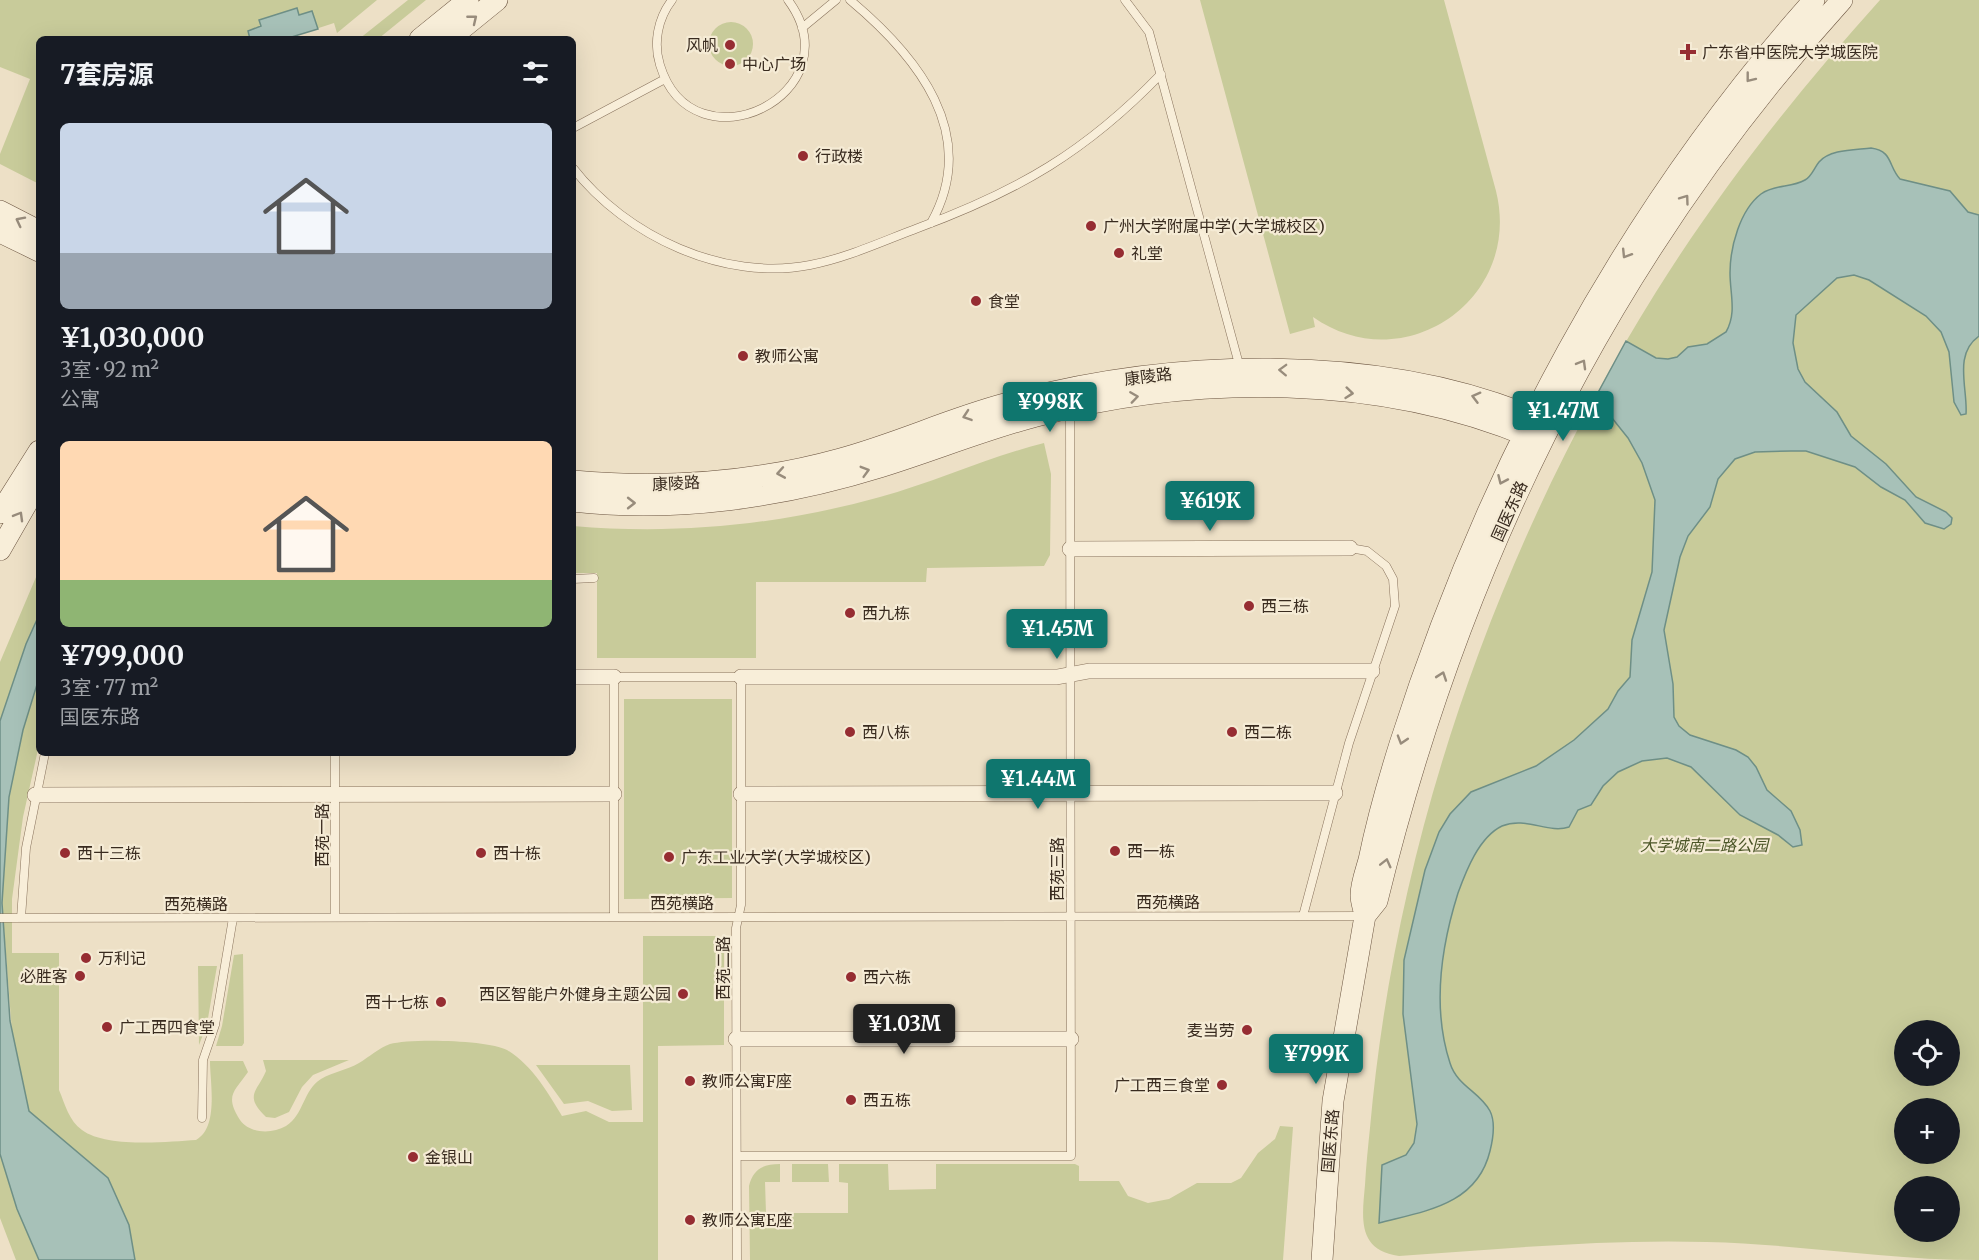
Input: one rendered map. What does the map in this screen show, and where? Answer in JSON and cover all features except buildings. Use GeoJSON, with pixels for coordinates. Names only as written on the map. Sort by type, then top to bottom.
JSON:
{"type":"FeatureCollection","features":[{"type":"Feature","properties":{"kind":"main road"},"geometry":{"type":"LineString","coordinates":[[424,36],[468,0]]}},
{"type":"Feature","properties":{"kind":"main road"},"geometry":{"type":"LineString","coordinates":[[453,36],[497,0]]}},
{"type":"Feature","properties":{"kind":"main road","name":"国医东路"},"geometry":{"type":"LineString","coordinates":[[1537,429],[1575,338],[1669,187],[1720,115],[1814,0]]}},
{"type":"Feature","properties":{"kind":"main road","name":"国医东路"},"geometry":{"type":"LineString","coordinates":[[1322,1260],[1333,1101],[1365,916],[1361,895],[1372,846],[1413,702],[1457,582],[1537,429],[1677,208],[1747,115],[1842,0]]}},
{"type":"Feature","properties":{"kind":"main road"},"geometry":{"type":"LineString","coordinates":[[0,211],[36,229]]}},
{"type":"Feature","properties":{"kind":"main road"},"geometry":{"type":"LineString","coordinates":[[0,232],[36,250]]}},
{"type":"Feature","properties":{"kind":"main road","name":"康陵路"},"geometry":{"type":"LineString","coordinates":[[576,481],[648,485],[757,477],[840,460],[965,416],[1046,394],[1161,374],[1241,369],[1330,372],[1410,383],[1477,397],[1537,429]]}},
{"type":"Feature","properties":{"kind":"main road","name":"康陵路"},"geometry":{"type":"LineString","coordinates":[[576,501],[676,503],[770,494],[881,466],[1008,424],[1070,408],[1113,399],[1192,390],[1322,390],[1445,409],[1537,429]]}},
{"type":"Feature","properties":{"kind":"main road"},"geometry":{"type":"LineString","coordinates":[[0,513],[36,456]]}},
{"type":"Feature","properties":{"kind":"main road"},"geometry":{"type":"LineString","coordinates":[[0,550],[36,487]]}},
{"type":"Feature","properties":{"kind":"street"},"geometry":{"type":"LineString","coordinates":[[1070,549],[1350,548]]}},
{"type":"Feature","properties":{"kind":"street"},"geometry":{"type":"LineString","coordinates":[[741,677],[1056,677],[1089,671],[1372,671]]}},
{"type":"Feature","properties":{"kind":"street"},"geometry":{"type":"LineString","coordinates":[[576,677],[614,677]]}},
{"type":"Feature","properties":{"kind":"street"},"geometry":{"type":"LineString","coordinates":[[741,794],[1335,793]]}},
{"type":"Feature","properties":{"kind":"street"},"geometry":{"type":"LineString","coordinates":[[35,795],[614,794]]}},
{"type":"Feature","properties":{"kind":"street"},"geometry":{"type":"LineString","coordinates":[[736,1039],[1071,1038]]}},
{"type":"Feature","properties":{"kind":"lane"},"geometry":{"type":"LineString","coordinates":[[672,0],[661,21],[657,41],[658,61],[665,79],[680,98],[704,113],[729,118],[754,114],[778,100],[794,81],[803,53],[802,28],[788,0]]}},
{"type":"Feature","properties":{"kind":"lane"},"geometry":{"type":"LineString","coordinates":[[802,28],[836,0]]}},
{"type":"Feature","properties":{"kind":"lane"},"geometry":{"type":"LineString","coordinates":[[850,0],[905,54],[928,86],[939,107],[946,129],[948,171],[943,200],[931,223]]}},
{"type":"Feature","properties":{"kind":"lane"},"geometry":{"type":"LineString","coordinates":[[1125,0],[1149,32],[1241,369]]}},
{"type":"Feature","properties":{"kind":"lane"},"geometry":{"type":"LineString","coordinates":[[576,171],[619,213],[650,233],[684,249],[736,264],[776,269],[812,265],[931,223],[1005,193],[1053,165],[1110,123],[1161,74]]}},
{"type":"Feature","properties":{"kind":"lane"},"geometry":{"type":"LineString","coordinates":[[576,126],[665,79]]}},
{"type":"Feature","properties":{"kind":"lane","name":"西苑三路"},"geometry":{"type":"LineString","coordinates":[[737,1156],[1071,1156],[1070,408]]}},
{"type":"Feature","properties":{"kind":"lane"},"geometry":{"type":"LineString","coordinates":[[1303,916],[1335,793],[1372,671],[1393,613],[1395,589],[1390,572],[1380,560],[1367,551],[1350,548]]}},
{"type":"Feature","properties":{"kind":"lane"},"geometry":{"type":"LineString","coordinates":[[576,579],[594,578]]}},
{"type":"Feature","properties":{"kind":"lane"},"geometry":{"type":"LineString","coordinates":[[614,917],[614,677],[741,677]]}},
{"type":"Feature","properties":{"kind":"lane","name":"西苑二路"},"geometry":{"type":"LineString","coordinates":[[737,1260],[736,928],[739,917],[741,677]]}},
{"type":"Feature","properties":{"kind":"lane"},"geometry":{"type":"LineString","coordinates":[[16,918],[35,795],[44,756]]}},
{"type":"Feature","properties":{"kind":"lane","name":"西苑一路"},"geometry":{"type":"LineString","coordinates":[[335,756],[335,917]]}},
{"type":"Feature","properties":{"kind":"lane","name":"西苑横路"},"geometry":{"type":"LineString","coordinates":[[0,918],[1365,916]]}},
{"type":"Feature","properties":{"kind":"lane"},"geometry":{"type":"LineString","coordinates":[[202,1118],[203,1060],[215,1025],[233,918]]}},
{"type":"Feature","properties":{"kind":"green space"},"geometry":{"type":"Polygon","coordinates":[[[0,0],[377,0],[337,33],[334,23],[294,36],[36,36],[36,182],[0,164],[0,154],[30,79],[0,67],[0,0]]]}},
{"type":"Feature","properties":{"kind":"green space"},"geometry":{"type":"Polygon","coordinates":[[[408,0],[426,0],[382,36],[363,36],[408,0]]]}},
{"type":"Feature","properties":{"kind":"green space"},"geometry":{"type":"Polygon","coordinates":[[[1200,0],[1444,0],[1496,191],[1500,230],[1492,265],[1474,295],[1449,318],[1418,334],[1384,340],[1348,334],[1313,317],[1315,327],[1290,334],[1200,0]]]}},
{"type":"Feature","properties":{"kind":"green space","name":"大学城南二路公园"},"geometry":{"type":"Polygon","coordinates":[[[1880,0],[1979,0],[1979,1260],[1911,1257],[1741,1243],[1668,1241],[1553,1245],[1399,1256],[1385,1253],[1369,1240],[1363,1220],[1366,1164],[1383,1018],[1404,908],[1431,800],[1464,694],[1504,589],[1549,487],[1600,388],[1681,253],[1734,178],[1790,105],[1880,0]]]}},
{"type":"Feature","properties":{"kind":"green space"},"geometry":{"type":"Polygon","coordinates":[[[731,22],[740,23],[747,28],[752,35],[752,53],[747,60],[740,65],[731,66],[722,65],[715,60],[710,53],[709,44],[710,35],[715,28],[722,23],[731,22]]]}},
{"type":"Feature","properties":{"kind":"green space"},"geometry":{"type":"Polygon","coordinates":[[[1044,443],[1051,474],[1050,555],[1044,566],[927,568],[926,582],[756,582],[756,658],[597,658],[597,573],[576,573],[576,526],[689,528],[804,515],[901,491],[1002,455],[1044,443]]]}},
{"type":"Feature","properties":{"kind":"green space"},"geometry":{"type":"Polygon","coordinates":[[[36,577],[36,621],[0,721],[0,662],[36,577]]]}},
{"type":"Feature","properties":{"kind":"green space"},"geometry":{"type":"Polygon","coordinates":[[[36,688],[37,756],[23,817],[12,899],[12,953],[59,953],[59,1090],[74,1122],[93,1136],[121,1142],[196,1140],[208,1126],[211,1115],[210,1061],[243,1061],[248,1072],[233,1094],[235,1112],[249,1128],[262,1131],[280,1129],[297,1116],[310,1089],[321,1079],[363,1061],[390,1044],[431,1041],[468,1042],[507,1050],[532,1071],[562,1116],[586,1111],[609,1122],[643,1122],[643,936],[717,936],[724,953],[724,1045],[658,1046],[658,1260],[135,1260],[129,1225],[108,1178],[29,1111],[12,1032],[2,903],[9,797],[23,730],[36,688]]]}},
{"type":"Feature","properties":{"kind":"green space"},"geometry":{"type":"Polygon","coordinates":[[[624,699],[732,699],[732,898],[624,899],[624,699]]]}},
{"type":"Feature","properties":{"kind":"green space"},"geometry":{"type":"Polygon","coordinates":[[[243,954],[244,1043],[242,1046],[216,1046],[222,1026],[234,955],[243,954]]]}},
{"type":"Feature","properties":{"kind":"green space"},"geometry":{"type":"Polygon","coordinates":[[[198,966],[217,966],[207,1024],[199,1045],[198,966]]]}},
{"type":"Feature","properties":{"kind":"green space"},"geometry":{"type":"Polygon","coordinates":[[[263,1060],[349,1060],[313,1075],[302,1087],[289,1112],[275,1118],[266,1117],[255,1103],[254,1093],[266,1071],[263,1060]]]}},
{"type":"Feature","properties":{"kind":"green space"},"geometry":{"type":"Polygon","coordinates":[[[536,1065],[630,1065],[632,1110],[612,1111],[588,1101],[564,1104],[536,1065]]]}},
{"type":"Feature","properties":{"kind":"green space"},"geometry":{"type":"Polygon","coordinates":[[[1280,1126],[1293,1127],[1283,1260],[750,1260],[749,1186],[753,1175],[769,1165],[780,1164],[780,1182],[765,1182],[766,1213],[848,1213],[848,1183],[839,1182],[839,1164],[888,1164],[889,1190],[936,1189],[936,1164],[1075,1164],[1079,1166],[1079,1181],[1119,1181],[1128,1196],[1148,1203],[1169,1199],[1197,1183],[1231,1183],[1241,1178],[1258,1153],[1275,1139],[1280,1126]]]}},
{"type":"Feature","properties":{"kind":"green space"},"geometry":{"type":"Polygon","coordinates":[[[0,1154],[17,1209],[39,1260],[16,1260],[0,1218],[0,1154]]]}},
{"type":"Feature","properties":{"kind":"green space"},"geometry":{"type":"Polygon","coordinates":[[[792,1164],[828,1164],[829,1182],[792,1182],[792,1164]]]}},
{"type":"Feature","properties":{"kind":"water"},"geometry":{"type":"Polygon","coordinates":[[[297,8],[299,15],[312,11],[318,29],[295,36],[249,36],[248,31],[261,26],[259,20],[297,8]]]}},
{"type":"Feature","properties":{"kind":"water"},"geometry":{"type":"Polygon","coordinates":[[[1871,148],[1887,156],[1900,179],[1950,191],[1968,212],[1979,215],[1979,336],[1971,343],[1964,362],[1966,414],[1961,415],[1954,402],[1949,352],[1941,332],[1926,316],[1869,280],[1854,275],[1837,278],[1796,315],[1793,343],[1798,369],[1805,382],[1837,412],[1851,436],[1886,464],[1916,497],[1946,512],[1952,518],[1951,524],[1944,529],[1925,523],[1905,500],[1881,487],[1855,467],[1806,451],[1755,452],[1735,459],[1718,479],[1710,507],[1688,536],[1680,557],[1664,630],[1673,684],[1674,717],[1679,726],[1690,735],[1736,750],[1748,757],[1756,767],[1767,790],[1791,811],[1800,830],[1802,845],[1793,847],[1778,835],[1740,815],[1691,767],[1667,758],[1642,761],[1618,772],[1603,786],[1591,805],[1578,810],[1569,827],[1561,829],[1511,823],[1494,831],[1474,855],[1458,893],[1443,956],[1440,999],[1444,1042],[1453,1071],[1486,1104],[1492,1116],[1493,1131],[1490,1151],[1474,1183],[1461,1194],[1431,1209],[1379,1223],[1382,1165],[1406,1155],[1414,1143],[1417,1124],[1403,1014],[1404,960],[1425,870],[1439,832],[1450,814],[1471,792],[1536,766],[1574,740],[1608,709],[1618,691],[1630,677],[1632,640],[1652,572],[1655,500],[1642,463],[1628,438],[1604,408],[1594,400],[1626,341],[1656,358],[1668,359],[1677,357],[1688,347],[1707,344],[1726,332],[1732,311],[1730,273],[1734,241],[1747,209],[1761,194],[1805,180],[1819,162],[1830,155],[1871,148]]]}},
{"type":"Feature","properties":{"kind":"water"},"geometry":{"type":"Polygon","coordinates":[[[36,622],[36,688],[23,730],[9,797],[2,903],[10,1021],[29,1111],[108,1178],[129,1225],[135,1260],[39,1260],[17,1209],[0,1154],[0,721],[36,622]]]}},
{"type":"Feature","properties":{"kind":"place","name":"风帆"},"geometry":{"type":"Point","coordinates":[730,45]}},
{"type":"Feature","properties":{"kind":"place","name":"广东省中医院大学城医院"},"geometry":{"type":"Point","coordinates":[1688,52]}},
{"type":"Feature","properties":{"kind":"place","name":"中心广场"},"geometry":{"type":"Point","coordinates":[730,64]}},
{"type":"Feature","properties":{"kind":"place","name":"行政楼"},"geometry":{"type":"Point","coordinates":[803,156]}},
{"type":"Feature","properties":{"kind":"place","name":"广州大学附属中学(大学城校区)"},"geometry":{"type":"Point","coordinates":[1091,226]}},
{"type":"Feature","properties":{"kind":"place","name":"礼堂"},"geometry":{"type":"Point","coordinates":[1119,253]}},
{"type":"Feature","properties":{"kind":"place","name":"食堂"},"geometry":{"type":"Point","coordinates":[976,301]}},
{"type":"Feature","properties":{"kind":"place","name":"教师公寓"},"geometry":{"type":"Point","coordinates":[743,356]}},
{"type":"Feature","properties":{"kind":"place","name":"西三栋"},"geometry":{"type":"Point","coordinates":[1249,606]}},
{"type":"Feature","properties":{"kind":"place","name":"西九栋"},"geometry":{"type":"Point","coordinates":[850,613]}},
{"type":"Feature","properties":{"kind":"place","name":"西八栋"},"geometry":{"type":"Point","coordinates":[850,732]}},
{"type":"Feature","properties":{"kind":"place","name":"西二栋"},"geometry":{"type":"Point","coordinates":[1232,732]}},
{"type":"Feature","properties":{"kind":"place","name":"西一栋"},"geometry":{"type":"Point","coordinates":[1115,851]}},
{"type":"Feature","properties":{"kind":"place","name":"西十三栋"},"geometry":{"type":"Point","coordinates":[65,853]}},
{"type":"Feature","properties":{"kind":"place","name":"西十栋"},"geometry":{"type":"Point","coordinates":[481,853]}},
{"type":"Feature","properties":{"kind":"place","name":"广东工业大学(大学城校区)"},"geometry":{"type":"Point","coordinates":[669,857]}},
{"type":"Feature","properties":{"kind":"place","name":"万利记"},"geometry":{"type":"Point","coordinates":[86,958]}},
{"type":"Feature","properties":{"kind":"place","name":"必胜客"},"geometry":{"type":"Point","coordinates":[80,976]}},
{"type":"Feature","properties":{"kind":"place","name":"西六栋"},"geometry":{"type":"Point","coordinates":[851,977]}},
{"type":"Feature","properties":{"kind":"place","name":"西区智能户外健身主题公园"},"geometry":{"type":"Point","coordinates":[683,994]}},
{"type":"Feature","properties":{"kind":"place","name":"西十七栋"},"geometry":{"type":"Point","coordinates":[441,1002]}},
{"type":"Feature","properties":{"kind":"place","name":"广工西四食堂"},"geometry":{"type":"Point","coordinates":[107,1027]}},
{"type":"Feature","properties":{"kind":"place","name":"麦当劳"},"geometry":{"type":"Point","coordinates":[1247,1030]}},
{"type":"Feature","properties":{"kind":"place","name":"教师公寓F座"},"geometry":{"type":"Point","coordinates":[690,1081]}},
{"type":"Feature","properties":{"kind":"place","name":"广工西三食堂"},"geometry":{"type":"Point","coordinates":[1222,1085]}},
{"type":"Feature","properties":{"kind":"place","name":"西五栋"},"geometry":{"type":"Point","coordinates":[851,1100]}},
{"type":"Feature","properties":{"kind":"place","name":"金银山"},"geometry":{"type":"Point","coordinates":[413,1157]}},
{"type":"Feature","properties":{"kind":"place","name":"教师公寓E座"},"geometry":{"type":"Point","coordinates":[690,1220]}}]}
